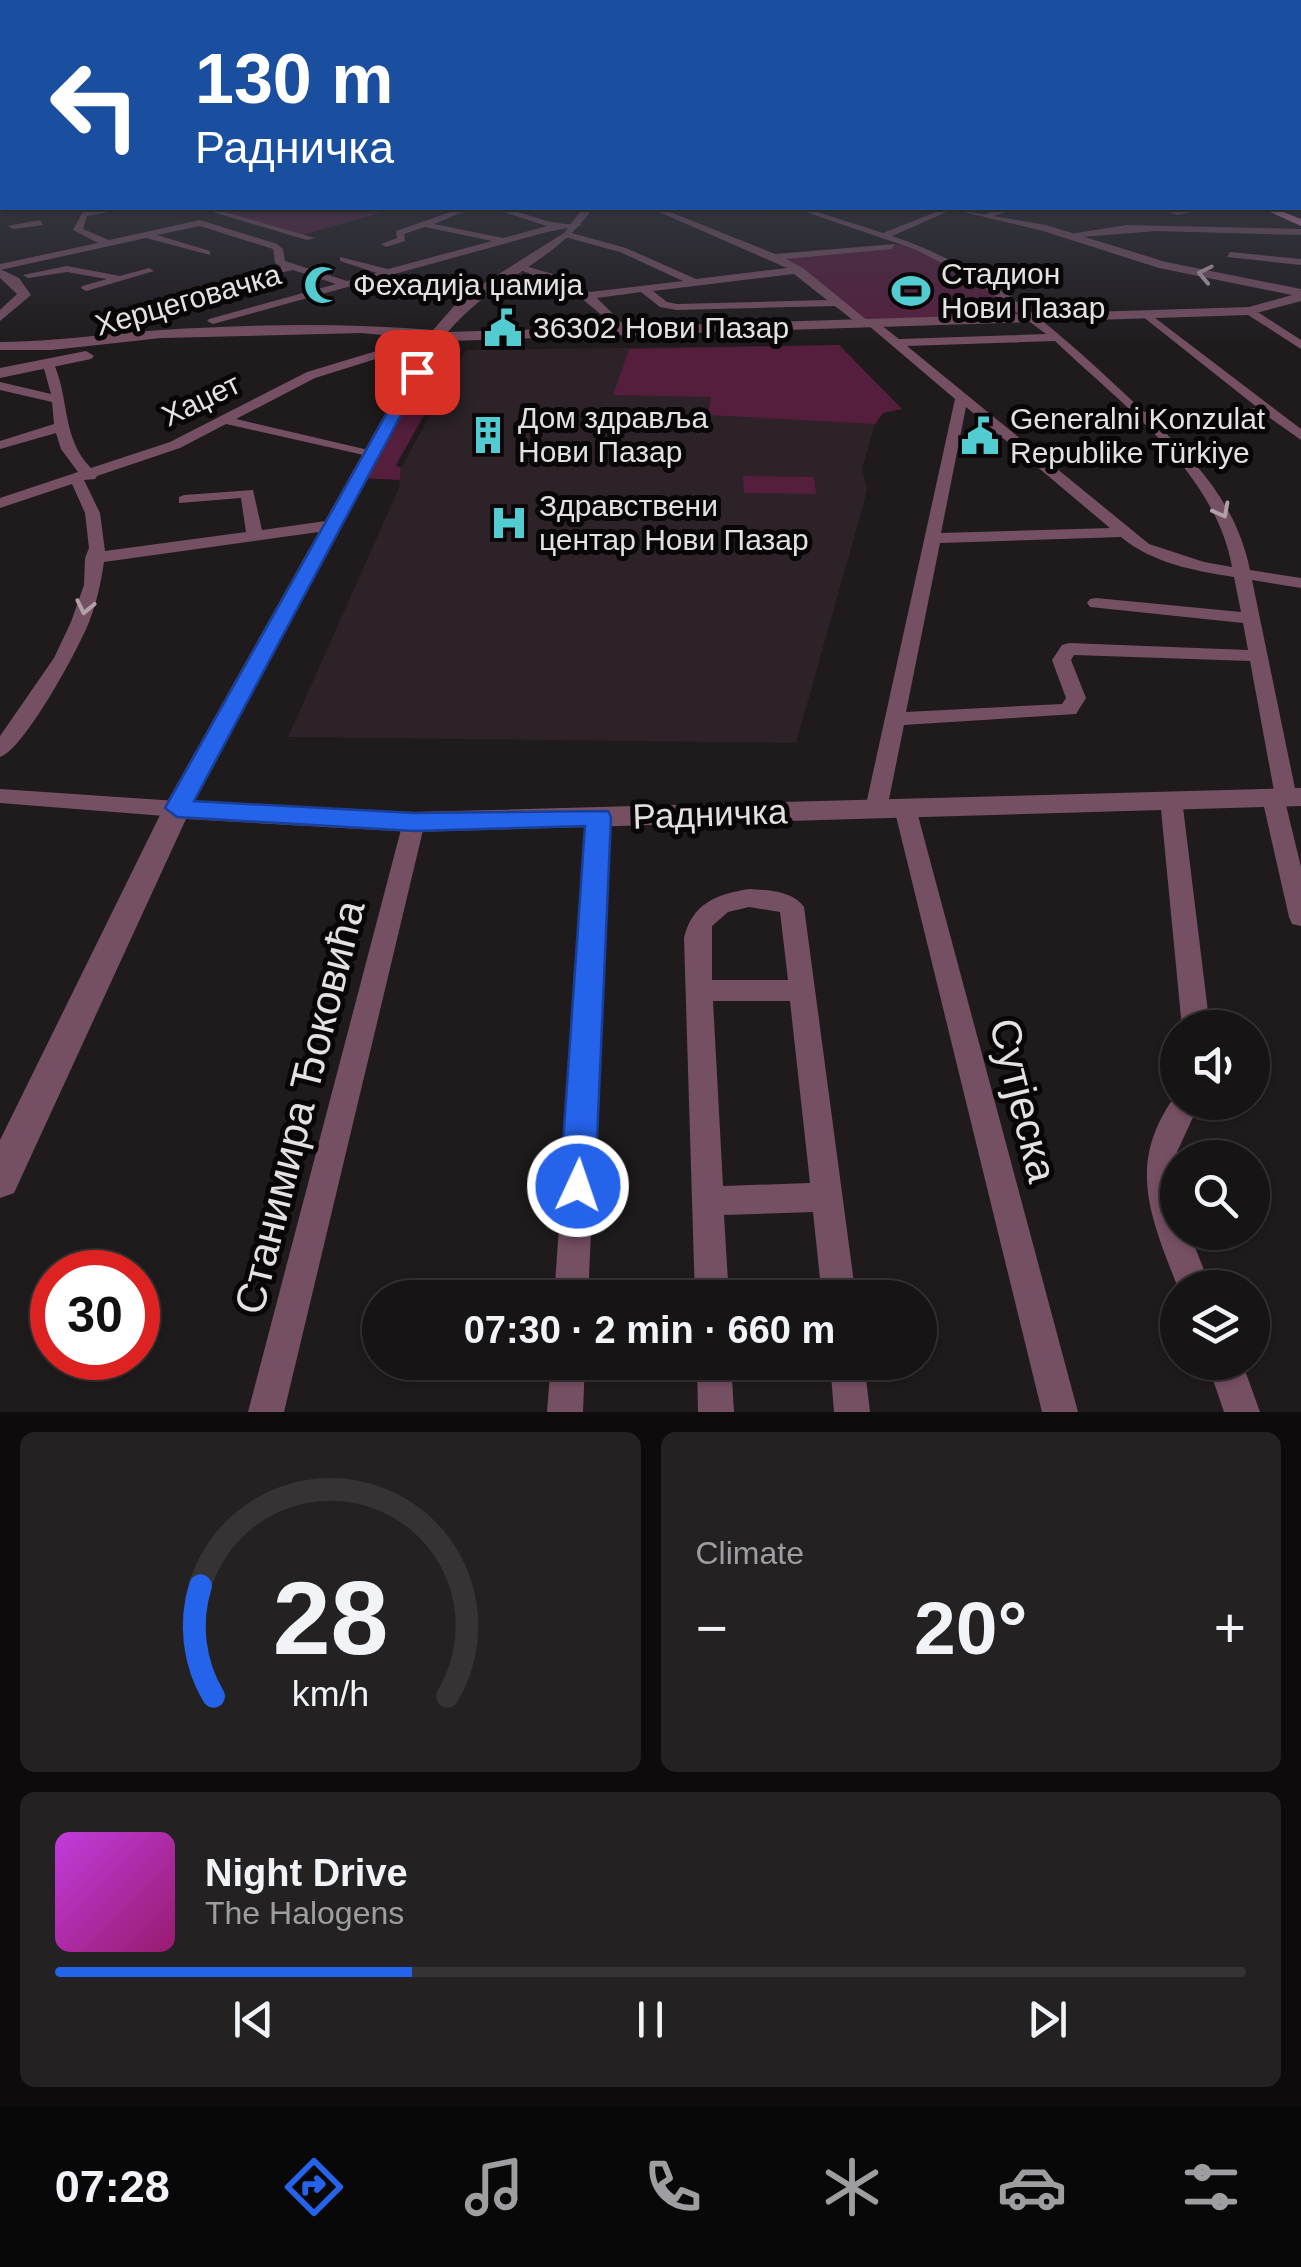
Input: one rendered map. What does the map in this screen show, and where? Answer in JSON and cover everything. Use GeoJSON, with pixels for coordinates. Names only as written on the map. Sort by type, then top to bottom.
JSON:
{"type":"FeatureCollection","features":[{"type":"Feature","properties":{"kind":"street"},"geometry":{"type":"LineString","coordinates":[[6,214],[17,224],[40,223]]}},
{"type":"Feature","properties":{"kind":"street"},"geometry":{"type":"LineString","coordinates":[[83,214],[78,230],[109,244]]}},
{"type":"Feature","properties":{"kind":"street"},"geometry":{"type":"LineString","coordinates":[[223,214],[310,238]]}},
{"type":"Feature","properties":{"kind":"street"},"geometry":{"type":"LineString","coordinates":[[386,244],[402,239],[400,233],[455,214]]}},
{"type":"Feature","properties":{"kind":"street"},"geometry":{"type":"LineString","coordinates":[[515,214],[624,250],[696,283]]}},
{"type":"Feature","properties":{"kind":"street"},"geometry":{"type":"LineString","coordinates":[[0,1180],[177,808],[434,338],[468,300],[518,267],[582,214]]}},
{"type":"Feature","properties":{"kind":"street"},"geometry":{"type":"LineString","coordinates":[[669,214],[799,270],[1124,532],[1164,557],[1301,583]]}},
{"type":"Feature","properties":{"kind":"street"},"geometry":{"type":"LineString","coordinates":[[815,214],[907,244],[981,280],[1058,337],[1191,464],[1211,491],[1228,522],[1244,574],[1287,798],[1301,917]]}},
{"type":"Feature","properties":{"kind":"street"},"geometry":{"type":"LineString","coordinates":[[880,237],[937,214]]}},
{"type":"Feature","properties":{"kind":"street"},"geometry":{"type":"LineString","coordinates":[[987,214],[1162,265],[1301,295]]}},
{"type":"Feature","properties":{"kind":"street"},"geometry":{"type":"LineString","coordinates":[[4,273],[203,223],[276,248],[278,261],[291,268],[349,284]]}},
{"type":"Feature","properties":{"kind":"street"},"geometry":{"type":"LineString","coordinates":[[1069,235],[1174,224],[1209,231],[1301,232]]}},
{"type":"Feature","properties":{"kind":"street"},"geometry":{"type":"LineString","coordinates":[[428,225],[502,241]]}},
{"type":"Feature","properties":{"kind":"street","name":"Херцеговачка"},"geometry":{"type":"LineString","coordinates":[[0,373],[49,365],[502,241],[568,229]]}},
{"type":"Feature","properties":{"kind":"street"},"geometry":{"type":"LineString","coordinates":[[1267,233],[1298,248]]}},
{"type":"Feature","properties":{"kind":"street"},"geometry":{"type":"LineString","coordinates":[[148,235],[207,254]]}},
{"type":"Feature","properties":{"kind":"street"},"geometry":{"type":"LineString","coordinates":[[775,257],[907,244]]}},
{"type":"Feature","properties":{"kind":"street"},"geometry":{"type":"LineString","coordinates":[[1230,254],[1301,262]]}},
{"type":"Feature","properties":{"kind":"street"},"geometry":{"type":"LineString","coordinates":[[342,259],[390,273]]}},
{"type":"Feature","properties":{"kind":"street"},"geometry":{"type":"LineString","coordinates":[[518,267],[570,282],[593,296],[622,330]]}},
{"type":"Feature","properties":{"kind":"street"},"geometry":{"type":"LineString","coordinates":[[226,282],[291,268]]}},
{"type":"Feature","properties":{"kind":"street"},"geometry":{"type":"LineString","coordinates":[[4,273],[67,269],[118,278]]}},
{"type":"Feature","properties":{"kind":"street"},"geometry":{"type":"LineString","coordinates":[[593,296],[799,270]]}},
{"type":"Feature","properties":{"kind":"street"},"geometry":{"type":"LineString","coordinates":[[86,288],[148,271]]}},
{"type":"Feature","properties":{"kind":"street"},"geometry":{"type":"LineString","coordinates":[[4,273],[24,296],[4,313]]}},
{"type":"Feature","properties":{"kind":"street"},"geometry":{"type":"LineString","coordinates":[[645,290],[664,305],[677,307],[838,303]]}},
{"type":"Feature","properties":{"kind":"street"},"geometry":{"type":"LineString","coordinates":[[5,346],[161,334],[385,329],[434,338],[1250,310],[1301,295]]}},
{"type":"Feature","properties":{"kind":"street"},"geometry":{"type":"LineString","coordinates":[[1250,310],[1301,345]]}},
{"type":"Feature","properties":{"kind":"street"},"geometry":{"type":"LineString","coordinates":[[1146,314],[1301,436]]}},
{"type":"Feature","properties":{"kind":"street"},"geometry":{"type":"LineString","coordinates":[[213,320],[274,332]]}},
{"type":"Feature","properties":{"kind":"street"},"geometry":{"type":"LineString","coordinates":[[894,343],[1058,337]]}},
{"type":"Feature","properties":{"kind":"street","name":"Хаџет"},"geometry":{"type":"LineString","coordinates":[[0,504],[83,478],[228,421],[311,375],[434,338]]}},
{"type":"Feature","properties":{"kind":"street"},"geometry":{"type":"LineString","coordinates":[[0,750],[64,660],[82,621],[94,558],[94,514],[83,478],[60,428],[56,400],[59,382],[49,365]]}},
{"type":"Feature","properties":{"kind":"street"},"geometry":{"type":"LineString","coordinates":[[0,386],[56,400]]}},
{"type":"Feature","properties":{"kind":"street","name":"Сутјеска"},"geometry":{"type":"LineString","coordinates":[[962,400],[894,719],[891,809],[1060,1412]]}},
{"type":"Feature","properties":{"kind":"street"},"geometry":{"type":"LineString","coordinates":[[1142,416],[1270,412]]}},
{"type":"Feature","properties":{"kind":"street"},"geometry":{"type":"LineString","coordinates":[[228,421],[372,455]]}},
{"type":"Feature","properties":{"kind":"street"},"geometry":{"type":"LineString","coordinates":[[0,446],[60,428]]}},
{"type":"Feature","properties":{"kind":"street"},"geometry":{"type":"LineString","coordinates":[[184,500],[248,493],[256,535]]}},
{"type":"Feature","properties":{"kind":"street"},"geometry":{"type":"LineString","coordinates":[[94,558],[333,525]]}},
{"type":"Feature","properties":{"kind":"street"},"geometry":{"type":"LineString","coordinates":[[931,538],[1124,532]]}},
{"type":"Feature","properties":{"kind":"street"},"geometry":{"type":"LineString","coordinates":[[1096,602],[1252,618]]}},
{"type":"Feature","properties":{"kind":"street"},"geometry":{"type":"LineString","coordinates":[[894,719],[1069,710],[1076,698],[1061,660],[1069,649],[1258,656]]}},
{"type":"Feature","properties":{"kind":"street","name":"Радничка"},"geometry":{"type":"LineString","coordinates":[[0,796],[414,822],[1287,798]]}},
{"type":"Feature","properties":{"kind":"street"},"geometry":{"type":"LineString","coordinates":[[1171,800],[1194,1010]]}},
{"type":"Feature","properties":{"kind":"street"},"geometry":{"type":"LineString","coordinates":[[572,1280],[598,817]]}},
{"type":"Feature","properties":{"kind":"street","name":"Станимира Ђоковића"},"geometry":{"type":"LineString","coordinates":[[266,1412],[414,822]]}},
{"type":"Feature","properties":{"kind":"street"},"geometry":{"type":"LineString","coordinates":[[711,1280],[696,938],[700,920],[721,904],[764,900],[784,903],[796,915],[838,1280]]}},
{"type":"Feature","properties":{"kind":"street"},"geometry":{"type":"LineString","coordinates":[[701,991],[802,990]]}},
{"type":"Feature","properties":{"kind":"street"},"geometry":{"type":"LineString","coordinates":[[1177,1120],[1163,1149],[1161,1177],[1170,1220],[1188,1270]]}},
{"type":"Feature","properties":{"kind":"street"},"geometry":{"type":"LineString","coordinates":[[708,1201],[828,1196]]}},
{"type":"Feature","properties":{"kind":"street"},"geometry":{"type":"LineString","coordinates":[[565,1412],[567,1380]]}},
{"type":"Feature","properties":{"kind":"street"},"geometry":{"type":"LineString","coordinates":[[715,1380],[716,1412]]}},
{"type":"Feature","properties":{"kind":"street"},"geometry":{"type":"LineString","coordinates":[[849,1380],[852,1412]]}},
{"type":"Feature","properties":{"kind":"street"},"geometry":{"type":"LineString","coordinates":[[1230,1380],[1242,1412]]}},
{"type":"Feature","properties":{"kind":"shaded area"},"geometry":{"type":"Polygon","coordinates":[[[225,214],[377,214],[302,235],[225,214]]]}},
{"type":"Feature","properties":{"kind":"shaded area","name":"Стадион Нови Пазар"},"geometry":{"type":"Polygon","coordinates":[[[907,244],[947,261],[1033,317],[863,323],[777,258],[907,244]]]}},
{"type":"Feature","properties":{"kind":"shaded area","name":"Здравствени центар Нови Пазар"},"geometry":{"type":"Polygon","coordinates":[[[839,345],[902,409],[883,413],[875,424],[862,469],[867,488],[863,506],[796,743],[288,737],[399,488],[401,468],[466,350],[839,345]]]}},
{"type":"Feature","properties":{"kind":"shaded area"},"geometry":{"type":"Polygon","coordinates":[[[839,345],[902,409],[883,413],[875,424],[708,415],[711,397],[613,395],[629,349],[839,345]]]}},
{"type":"Feature","properties":{"kind":"shaded area"},"geometry":{"type":"Polygon","coordinates":[[[415,375],[446,376],[396,465],[401,468],[400,480],[361,478],[415,375]]]}},
{"type":"Feature","properties":{"kind":"shaded area"},"geometry":{"type":"Polygon","coordinates":[[[743,476],[814,477],[816,494],[744,493],[743,476]]]}},
{"type":"Feature","properties":{"kind":"place","name":"Фехадија џамија"},"geometry":{"type":"Point","coordinates":[323,285]}},
{"type":"Feature","properties":{"kind":"place","name":"Стадион Нови Пазар"},"geometry":{"type":"Point","coordinates":[911,291]}},
{"type":"Feature","properties":{"kind":"place","name":"36302 Нови Пазар"},"geometry":{"type":"Point","coordinates":[503,328]}},
{"type":"Feature","properties":{"kind":"place","name":"Дом здравља Нови Пазар"},"geometry":{"type":"Point","coordinates":[488,435]}},
{"type":"Feature","properties":{"kind":"place","name":"Generalni Konzulat Republike Türkiye"},"geometry":{"type":"Point","coordinates":[980,436]}},
{"type":"Feature","properties":{"kind":"place","name":"Здравствени центар Нови Пазар"},"geometry":{"type":"Point","coordinates":[509,523]}},
{"type":"Feature","properties":{"kind":"route"},"geometry":{"type":"LineString","coordinates":[[417,372],[177,808],[414,822],[598,817],[578,1186]]}}]}
